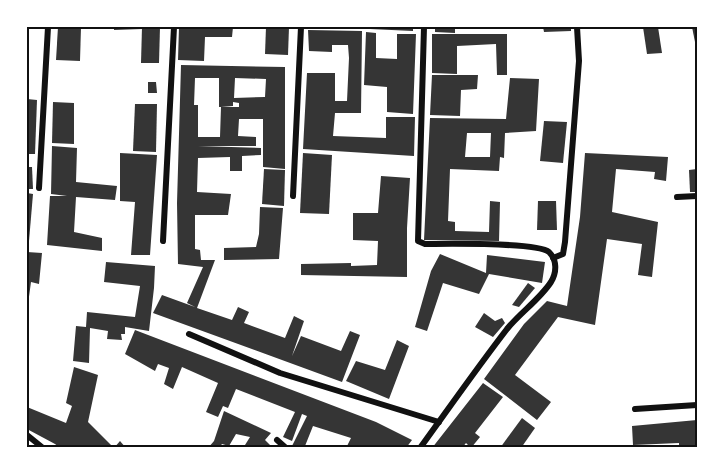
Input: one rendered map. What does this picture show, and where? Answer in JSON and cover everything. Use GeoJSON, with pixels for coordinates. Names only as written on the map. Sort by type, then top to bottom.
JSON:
{"type":"FeatureCollection","features":[{"type":"Feature","properties":{"kind":"street"},"geometry":{"type":"LineString","coordinates":[[39,189],[48,27]]}},
{"type":"Feature","properties":{"kind":"street"},"geometry":{"type":"LineString","coordinates":[[163,241],[174,27]]}},
{"type":"Feature","properties":{"kind":"street"},"geometry":{"type":"LineString","coordinates":[[293,196],[301,27]]}},
{"type":"Feature","properties":{"kind":"street"},"geometry":{"type":"LineString","coordinates":[[420,448],[509,327],[550,282],[555,273],[553,258],[544,249],[524,246],[425,244],[418,241],[424,27]]}},
{"type":"Feature","properties":{"kind":"street"},"geometry":{"type":"LineString","coordinates":[[553,258],[562,254],[565,242],[579,61],[577,27]]}},
{"type":"Feature","properties":{"kind":"street"},"geometry":{"type":"LineString","coordinates":[[677,197],[697,196]]}},
{"type":"Feature","properties":{"kind":"street"},"geometry":{"type":"LineString","coordinates":[[189,334],[280,373],[439,422]]}},
{"type":"Feature","properties":{"kind":"street"},"geometry":{"type":"LineString","coordinates":[[635,409],[697,405]]}},
{"type":"Feature","properties":{"kind":"street"},"geometry":{"type":"LineString","coordinates":[[27,435],[43,448]]}},
{"type":"Feature","properties":{"kind":"street"},"geometry":{"type":"LineString","coordinates":[[277,440],[286,448]]}},
{"type":"Feature","properties":{"kind":"building"},"geometry":{"type":"Polygon","coordinates":[[[58,27],[81,27],[80,61],[56,60],[58,27]]]}},
{"type":"Feature","properties":{"kind":"building"},"geometry":{"type":"Polygon","coordinates":[[[114,27],[142,27],[142,29],[114,30],[114,27]]]}},
{"type":"Feature","properties":{"kind":"building"},"geometry":{"type":"Polygon","coordinates":[[[142,27],[160,27],[159,63],[141,63],[142,27]]]}},
{"type":"Feature","properties":{"kind":"building"},"geometry":{"type":"Polygon","coordinates":[[[179,27],[233,27],[232,37],[205,37],[204,61],[178,60],[179,27]]]}},
{"type":"Feature","properties":{"kind":"building"},"geometry":{"type":"Polygon","coordinates":[[[266,27],[289,27],[288,55],[265,54],[266,27]]]}},
{"type":"Feature","properties":{"kind":"building"},"geometry":{"type":"Polygon","coordinates":[[[370,27],[413,27],[413,31],[370,29],[370,27]]]}},
{"type":"Feature","properties":{"kind":"building"},"geometry":{"type":"Polygon","coordinates":[[[435,27],[455,27],[455,33],[435,32],[435,27]]]}},
{"type":"Feature","properties":{"kind":"building"},"geometry":{"type":"Polygon","coordinates":[[[543,27],[571,27],[571,31],[544,32],[543,27]]]}},
{"type":"Feature","properties":{"kind":"building"},"geometry":{"type":"Polygon","coordinates":[[[643,27],[658,27],[662,53],[647,54],[643,27]]]}},
{"type":"Feature","properties":{"kind":"building"},"geometry":{"type":"Polygon","coordinates":[[[692,27],[697,27],[697,47],[696,47],[692,27]]]}},
{"type":"Feature","properties":{"kind":"building"},"geometry":{"type":"Polygon","coordinates":[[[308,30],[362,31],[361,113],[335,113],[333,136],[386,138],[386,117],[415,117],[414,156],[303,149],[307,73],[335,73],[335,101],[347,101],[349,58],[348,45],[332,45],[332,52],[309,51],[308,30]]]}},
{"type":"Feature","properties":{"kind":"building"},"geometry":{"type":"Polygon","coordinates":[[[366,32],[376,33],[376,58],[397,59],[397,34],[416,34],[413,114],[387,112],[387,87],[364,85],[366,32]]]}},
{"type":"Feature","properties":{"kind":"building"},"geometry":{"type":"Polygon","coordinates":[[[432,34],[507,34],[507,75],[497,75],[496,44],[457,46],[457,74],[432,73],[432,34]]]}},
{"type":"Feature","properties":{"kind":"building"},"geometry":{"type":"Polygon","coordinates":[[[181,65],[285,67],[285,169],[263,167],[263,119],[239,119],[238,136],[256,137],[256,146],[198,146],[261,148],[261,155],[242,156],[242,171],[230,171],[230,157],[198,158],[197,192],[231,194],[228,215],[195,215],[195,249],[200,250],[201,260],[215,260],[197,308],[232,320],[238,307],[249,312],[244,323],[285,338],[294,316],[304,321],[292,356],[301,336],[341,351],[350,331],[360,335],[342,382],[153,313],[162,295],[195,307],[187,303],[203,267],[178,264],[177,203],[181,65]],[[195,78],[194,105],[198,105],[198,137],[220,137],[219,78],[195,78]],[[235,78],[234,98],[265,97],[266,79],[235,78]],[[233,102],[233,106],[221,107],[239,107],[239,103],[233,102]]]}},
{"type":"Feature","properties":{"kind":"building"},"geometry":{"type":"Polygon","coordinates":[[[432,75],[478,75],[477,89],[461,90],[460,116],[430,115],[432,75]]]}},
{"type":"Feature","properties":{"kind":"building"},"geometry":{"type":"Polygon","coordinates":[[[510,78],[539,79],[536,131],[505,133],[504,158],[500,157],[499,171],[450,169],[448,221],[455,222],[455,231],[489,232],[490,201],[500,202],[499,241],[424,240],[430,118],[506,119],[510,78]],[[467,133],[465,157],[490,157],[491,133],[467,133]]]}},
{"type":"Feature","properties":{"kind":"building"},"geometry":{"type":"Polygon","coordinates":[[[148,82],[156,82],[157,93],[148,93],[148,82]]]}},
{"type":"Feature","properties":{"kind":"building"},"geometry":{"type":"Polygon","coordinates":[[[27,99],[37,100],[35,154],[27,154],[27,99]]]}},
{"type":"Feature","properties":{"kind":"building"},"geometry":{"type":"Polygon","coordinates":[[[53,102],[74,103],[74,144],[52,143],[53,102]]]}},
{"type":"Feature","properties":{"kind":"building"},"geometry":{"type":"Polygon","coordinates":[[[135,104],[157,104],[156,152],[133,151],[135,104]]]}},
{"type":"Feature","properties":{"kind":"building"},"geometry":{"type":"Polygon","coordinates":[[[544,121],[567,122],[563,163],[540,161],[544,121]]]}},
{"type":"Feature","properties":{"kind":"building"},"geometry":{"type":"Polygon","coordinates":[[[52,146],[77,148],[76,182],[117,186],[115,200],[76,197],[74,232],[102,238],[102,251],[47,245],[50,196],[67,196],[51,194],[52,146]]]}},
{"type":"Feature","properties":{"kind":"building"},"geometry":{"type":"Polygon","coordinates":[[[120,153],[157,155],[150,255],[131,255],[135,202],[120,201],[120,153]]]}},
{"type":"Feature","properties":{"kind":"building"},"geometry":{"type":"Polygon","coordinates":[[[303,153],[332,155],[329,214],[300,213],[303,153]]]}},
{"type":"Feature","properties":{"kind":"building"},"geometry":{"type":"Polygon","coordinates":[[[585,153],[668,157],[666,181],[654,179],[655,172],[616,169],[612,212],[658,222],[652,277],[638,275],[642,244],[607,239],[595,325],[558,317],[515,375],[551,402],[537,420],[484,379],[524,324],[547,301],[567,306],[580,217],[585,153]]]}},
{"type":"Feature","properties":{"kind":"building"},"geometry":{"type":"Polygon","coordinates":[[[27,167],[32,167],[33,189],[27,189],[27,167]]]}},
{"type":"Feature","properties":{"kind":"building"},"geometry":{"type":"Polygon","coordinates":[[[264,169],[285,170],[284,206],[262,204],[264,169]]]}},
{"type":"Feature","properties":{"kind":"building"},"geometry":{"type":"Polygon","coordinates":[[[697,169],[697,192],[690,192],[689,170],[697,169]]]}},
{"type":"Feature","properties":{"kind":"building"},"geometry":{"type":"Polygon","coordinates":[[[381,176],[410,178],[407,277],[301,275],[301,264],[377,265],[378,241],[353,240],[353,213],[378,213],[381,176]]]}},
{"type":"Feature","properties":{"kind":"building"},"geometry":{"type":"Polygon","coordinates":[[[27,193],[33,194],[29,241],[27,240],[27,193]]]}},
{"type":"Feature","properties":{"kind":"building"},"geometry":{"type":"Polygon","coordinates":[[[538,201],[556,201],[557,230],[537,230],[538,201]]]}},
{"type":"Feature","properties":{"kind":"building"},"geometry":{"type":"Polygon","coordinates":[[[260,207],[283,208],[279,259],[224,260],[224,248],[256,247],[260,207]]]}},
{"type":"Feature","properties":{"kind":"building"},"geometry":{"type":"Polygon","coordinates":[[[27,252],[42,253],[39,284],[31,282],[28,304],[27,252]]]}},
{"type":"Feature","properties":{"kind":"building"},"geometry":{"type":"Polygon","coordinates":[[[440,254],[486,273],[487,255],[545,262],[542,283],[489,274],[479,294],[443,283],[427,331],[415,327],[431,271],[440,254]]]}},
{"type":"Feature","properties":{"kind":"building"},"geometry":{"type":"Polygon","coordinates":[[[106,262],[155,266],[149,331],[125,327],[125,334],[121,334],[122,340],[107,339],[108,331],[90,328],[89,363],[73,361],[76,326],[86,327],[87,312],[135,317],[140,286],[104,282],[106,262]]]}},
{"type":"Feature","properties":{"kind":"building"},"geometry":{"type":"Polygon","coordinates":[[[528,283],[535,288],[519,307],[512,305],[528,283]]]}},
{"type":"Feature","properties":{"kind":"building"},"geometry":{"type":"Polygon","coordinates":[[[484,313],[495,321],[502,318],[505,323],[493,337],[475,327],[484,313]]]}},
{"type":"Feature","properties":{"kind":"building"},"geometry":{"type":"Polygon","coordinates":[[[135,330],[376,422],[412,440],[406,448],[346,448],[351,438],[313,426],[305,446],[308,448],[291,448],[307,416],[302,414],[292,441],[283,437],[295,412],[236,389],[228,408],[223,406],[218,417],[206,412],[218,383],[182,367],[173,389],[164,384],[169,368],[158,364],[155,371],[125,354],[135,330]]]}},
{"type":"Feature","properties":{"kind":"building"},"geometry":{"type":"Polygon","coordinates":[[[397,340],[409,346],[389,399],[346,381],[356,361],[385,370],[397,340]]]}},
{"type":"Feature","properties":{"kind":"building"},"geometry":{"type":"Polygon","coordinates":[[[74,367],[98,375],[88,422],[114,448],[60,448],[27,429],[27,407],[66,423],[72,406],[66,403],[74,367]]]}},
{"type":"Feature","properties":{"kind":"building"},"geometry":{"type":"Polygon","coordinates":[[[483,383],[503,397],[475,433],[480,437],[471,448],[466,443],[462,448],[432,448],[483,383]]]}},
{"type":"Feature","properties":{"kind":"building"},"geometry":{"type":"Polygon","coordinates":[[[224,411],[271,433],[265,440],[273,448],[247,448],[245,445],[250,437],[236,434],[229,446],[222,444],[219,448],[208,448],[214,441],[224,411]]]}},
{"type":"Feature","properties":{"kind":"building"},"geometry":{"type":"Polygon","coordinates":[[[522,418],[535,428],[521,448],[500,448],[522,418]]]}},
{"type":"Feature","properties":{"kind":"building"},"geometry":{"type":"Polygon","coordinates":[[[697,420],[697,448],[679,448],[679,443],[633,445],[632,426],[697,420]]]}},
{"type":"Feature","properties":{"kind":"building"},"geometry":{"type":"Polygon","coordinates":[[[120,441],[126,448],[114,448],[120,441]]]}}]}
